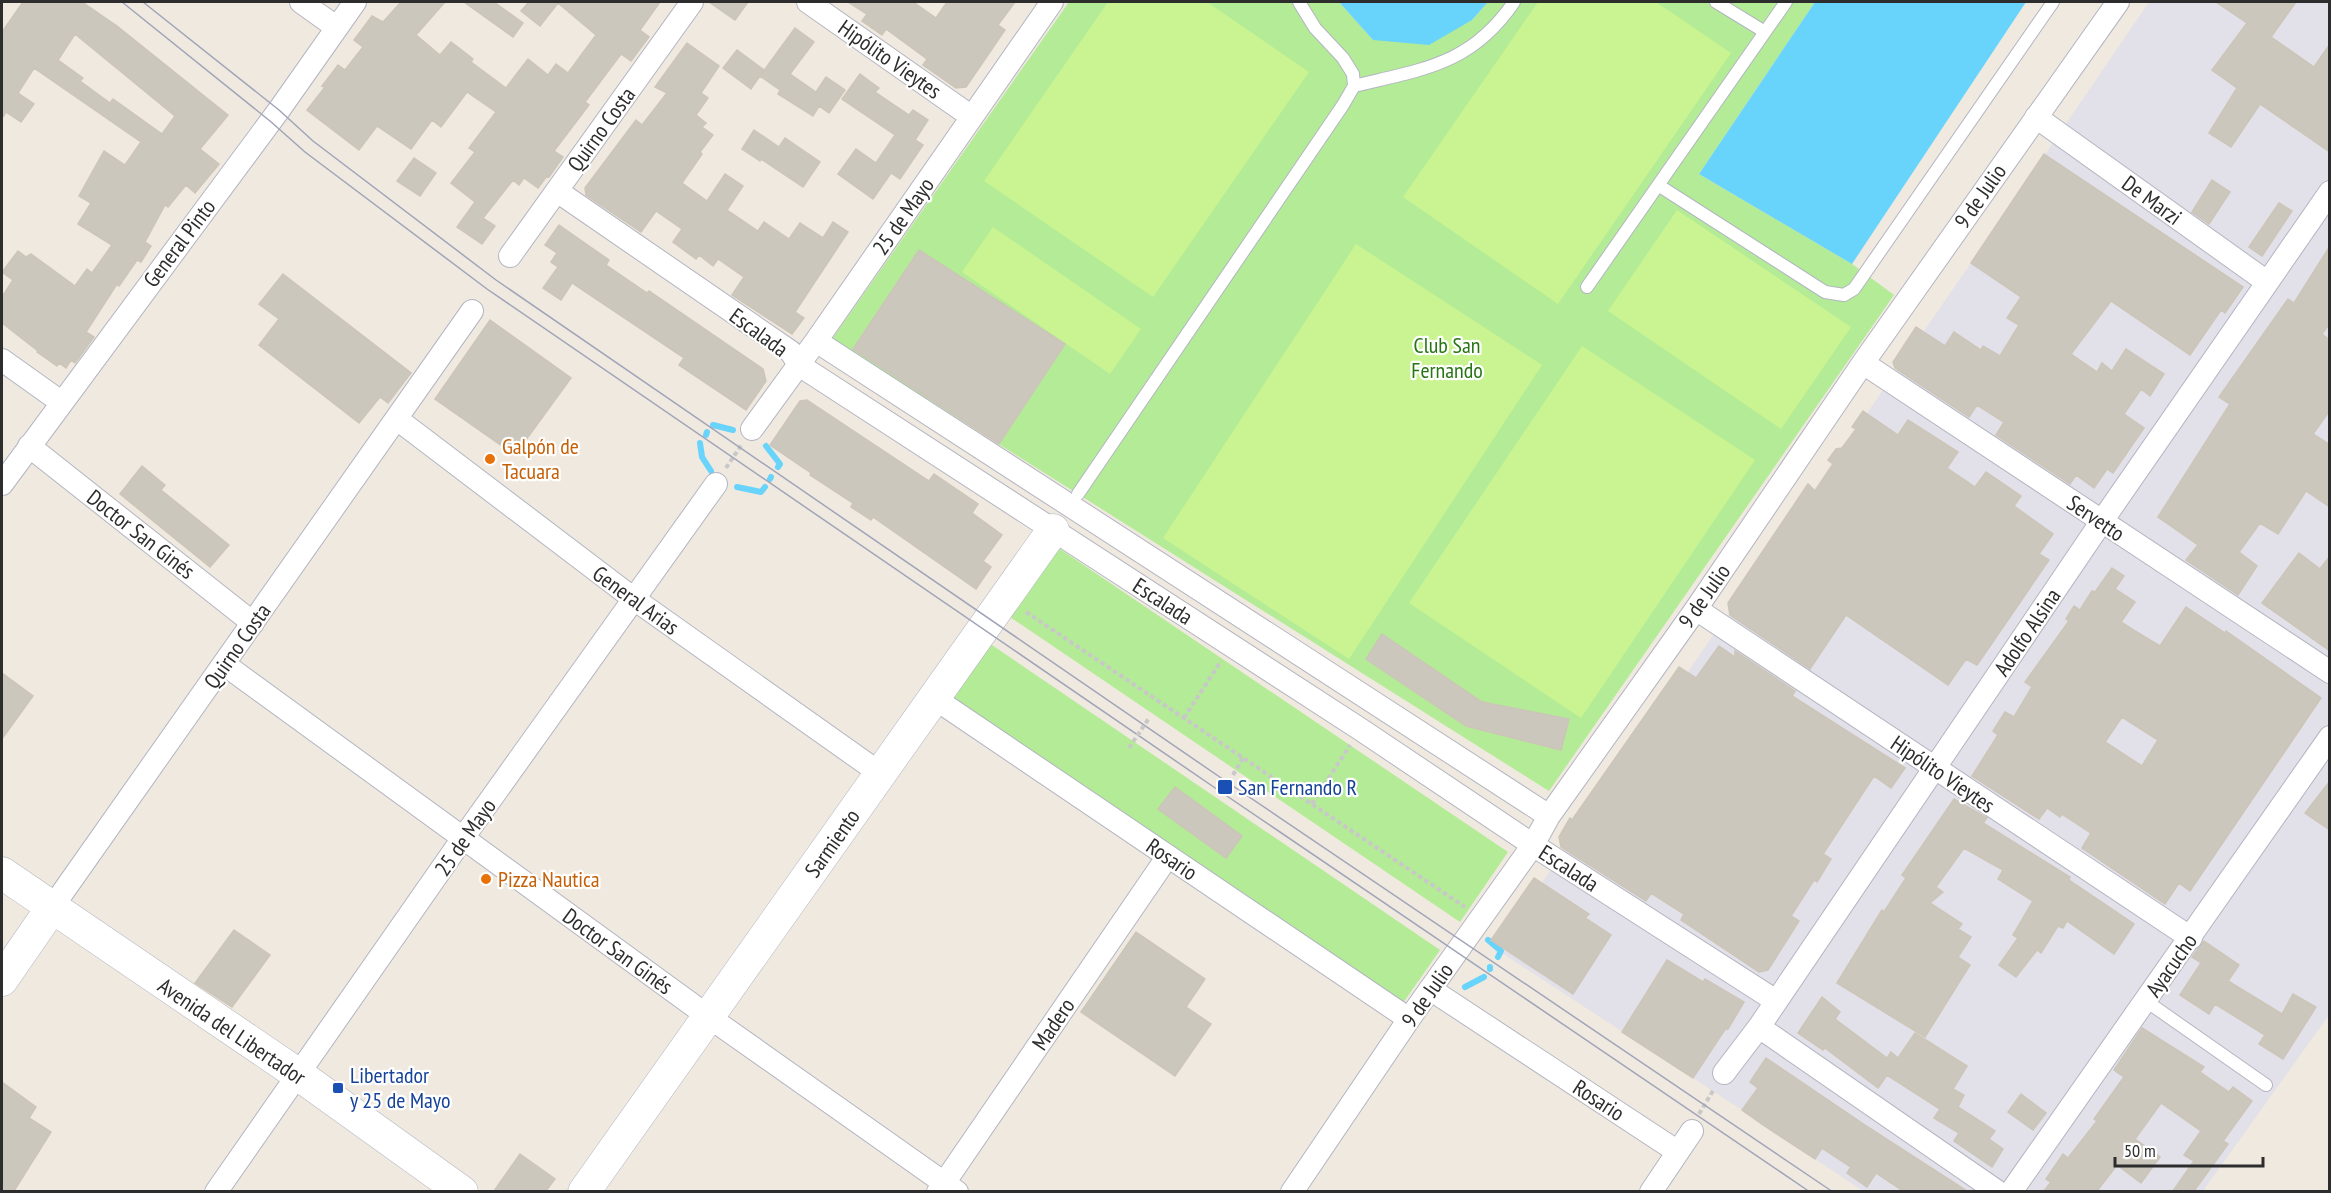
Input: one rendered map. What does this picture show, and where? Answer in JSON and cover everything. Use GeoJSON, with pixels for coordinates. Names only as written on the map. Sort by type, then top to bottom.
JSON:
{"type":"FeatureCollection","features":[{"type":"Feature","properties":{"kind":"street"},"geometry":{"type":"LineString","coordinates":[[302,2],[336,27]]}},
{"type":"Feature","properties":{"kind":"street","name":"General Pinto"},"geometry":{"type":"LineString","coordinates":[[2,484],[279,110],[355,2]]}},
{"type":"Feature","properties":{"kind":"street","name":"Quirno Costa"},"geometry":{"type":"LineString","coordinates":[[510,256],[692,2]]}},
{"type":"Feature","properties":{"kind":"street","name":"Hipólito Vieytes"},"geometry":{"type":"LineString","coordinates":[[808,2],[972,117]]}},
{"type":"Feature","properties":{"kind":"street","name":"25 de Mayo"},"geometry":{"type":"LineString","coordinates":[[752,429],[1052,2]]}},
{"type":"Feature","properties":{"kind":"street","name":"9 de Julio"},"geometry":{"type":"LineString","coordinates":[[1292,1191],[1409,1019],[1533,845],[1549,816],[1696,609],[1863,363],[2118,2]]}},
{"type":"Feature","properties":{"kind":"street","name":"De Marzi"},"geometry":{"type":"LineString","coordinates":[[2036,117],[2267,282]]}},
{"type":"Feature","properties":{"kind":"street","name":"Escalada"},"geometry":{"type":"LineString","coordinates":[[557,190],[791,352],[799,365],[1067,510],[1231,645],[1533,845],[1776,1001]]}},
{"type":"Feature","properties":{"kind":"street","name":"Adolfo Alsina"},"geometry":{"type":"LineString","coordinates":[[1724,1073],[1760,1027],[2102,521],[2330,192]]}},
{"type":"Feature","properties":{"kind":"street","name":"Quirno Costa"},"geometry":{"type":"LineString","coordinates":[[2,980],[472,311]]}},
{"type":"Feature","properties":{"kind":"street","name":"Escalada"},"geometry":{"type":"LineString","coordinates":[[816,341],[1067,510],[1549,816]]}},
{"type":"Feature","properties":{"kind":"street"},"geometry":{"type":"LineString","coordinates":[[2,360],[61,402]]}},
{"type":"Feature","properties":{"kind":"street","name":"Servetto"},"geometry":{"type":"LineString","coordinates":[[1863,363],[2330,672]]}},
{"type":"Feature","properties":{"kind":"street","name":"General Arias"},"geometry":{"type":"LineString","coordinates":[[397,419],[634,599],[881,774]]}},
{"type":"Feature","properties":{"kind":"street","name":"Doctor San Ginés"},"geometry":{"type":"LineString","coordinates":[[29,446],[253,623]]}},
{"type":"Feature","properties":{"kind":"street","name":"25 de Mayo"},"geometry":{"type":"LineString","coordinates":[[216,1191],[463,838],[716,484]]}},
{"type":"Feature","properties":{"kind":"street","name":"Sarmiento"},"geometry":{"type":"LineString","coordinates":[[584,1191],[1067,510]]}},
{"type":"Feature","properties":{"kind":"street","name":"Hipólito Vieytes"},"geometry":{"type":"LineString","coordinates":[[1696,609],[2191,938]]}},
{"type":"Feature","properties":{"kind":"street","name":"Doctor San Ginés"},"geometry":{"type":"LineString","coordinates":[[224,664],[946,1188]]}},
{"type":"Feature","properties":{"kind":"street","name":"Rosario"},"geometry":{"type":"LineString","coordinates":[[934,698],[1409,1019]]}},
{"type":"Feature","properties":{"kind":"street","name":"Ayacucho"},"geometry":{"type":"LineString","coordinates":[[2011,1191],[2191,938],[2330,737]]}},
{"type":"Feature","properties":{"kind":"street","name":"Madero"},"geometry":{"type":"LineString","coordinates":[[946,1188],[1168,856]]}},
{"type":"Feature","properties":{"kind":"street","name":"Avenida del Libertador"},"geometry":{"type":"LineString","coordinates":[[2,873],[51,909],[298,1075],[462,1191]]}},
{"type":"Feature","properties":{"kind":"street","name":"Rosario"},"geometry":{"type":"LineString","coordinates":[[1430,989],[1678,1152]]}},
{"type":"Feature","properties":{"kind":"street"},"geometry":{"type":"LineString","coordinates":[[1760,1027],[1998,1191]]}},
{"type":"Feature","properties":{"kind":"street"},"geometry":{"type":"LineString","coordinates":[[1651,1191],[1692,1131]]}},
{"type":"Feature","properties":{"kind":"lane"},"geometry":{"type":"LineString","coordinates":[[1067,510],[1354,86],[1353,74],[1343,58],[1315,28],[1299,2]]}},
{"type":"Feature","properties":{"kind":"lane"},"geometry":{"type":"LineString","coordinates":[[1354,86],[1426,69],[1462,54],[1486,35],[1514,2]]}},
{"type":"Feature","properties":{"kind":"lane"},"geometry":{"type":"LineString","coordinates":[[1716,2],[1764,32]]}},
{"type":"Feature","properties":{"kind":"lane"},"geometry":{"type":"LineString","coordinates":[[1587,287],[1786,2]]}},
{"type":"Feature","properties":{"kind":"lane"},"geometry":{"type":"LineString","coordinates":[[1658,185],[1825,292],[1844,295],[1854,289],[2053,2]]}},
{"type":"Feature","properties":{"kind":"lane"},"geometry":{"type":"LineString","coordinates":[[2146,1001],[2266,1085]]}},
{"type":"Feature","properties":{"kind":"path"},"geometry":{"type":"LineString","coordinates":[[716,484],[752,429]]}},
{"type":"Feature","properties":{"kind":"path"},"geometry":{"type":"LineString","coordinates":[[1005,598],[1481,918]]}},
{"type":"Feature","properties":{"kind":"path"},"geometry":{"type":"LineString","coordinates":[[1184,718],[1231,645]]}},
{"type":"Feature","properties":{"kind":"path"},"geometry":{"type":"LineString","coordinates":[[1129,747],[1149,718]]}},
{"type":"Feature","properties":{"kind":"path"},"geometry":{"type":"LineString","coordinates":[[1312,804],[1360,729]]}},
{"type":"Feature","properties":{"kind":"path"},"geometry":{"type":"LineString","coordinates":[[1233,775],[1243,758]]}},
{"type":"Feature","properties":{"kind":"path"},"geometry":{"type":"LineString","coordinates":[[1692,1131],[1724,1073]]}},
{"type":"Feature","properties":{"kind":"shaded area"},"geometry":{"type":"Polygon","coordinates":[[[2149,2],[2329,2],[2329,1015],[2203,1191],[1863,1191],[1496,949],[2149,2]]]}},
{"type":"Feature","properties":{"kind":"green space","name":"Club San Fernando"},"geometry":{"type":"Polygon","coordinates":[[[1069,2],[1339,2],[1373,40],[1472,20],[1488,2],[1815,2],[1699,174],[1852,264],[1894,295],[1549,791],[832,339],[1069,2]]]}},
{"type":"Feature","properties":{"kind":"green space"},"geometry":{"type":"Polygon","coordinates":[[[1108,2],[1207,2],[1309,72],[1153,297],[984,181],[1108,2]]]}},
{"type":"Feature","properties":{"kind":"green space"},"geometry":{"type":"Polygon","coordinates":[[[1538,2],[1656,2],[1731,53],[1558,304],[1403,197],[1538,2]]]}},
{"type":"Feature","properties":{"kind":"green space"},"geometry":{"type":"Polygon","coordinates":[[[1677,210],[1851,327],[1781,429],[1608,311],[1677,210]]]}},
{"type":"Feature","properties":{"kind":"green space"},"geometry":{"type":"Polygon","coordinates":[[[993,227],[1141,329],[1110,374],[962,272],[993,227]]]}},
{"type":"Feature","properties":{"kind":"green space"},"geometry":{"type":"Polygon","coordinates":[[[1356,244],[1542,365],[1349,659],[1163,538],[1356,244]]]}},
{"type":"Feature","properties":{"kind":"green space"},"geometry":{"type":"Polygon","coordinates":[[[1582,346],[1755,460],[1581,718],[1409,603],[1582,346]]]}},
{"type":"Feature","properties":{"kind":"green space"},"geometry":{"type":"Polygon","coordinates":[[[1054,545],[1508,852],[1460,922],[1007,615],[1054,545]]]}},
{"type":"Feature","properties":{"kind":"green space"},"geometry":{"type":"Polygon","coordinates":[[[986,641],[1440,950],[1403,1003],[949,696],[986,641]]]}},
{"type":"Feature","properties":{"kind":"water"},"geometry":{"type":"Polygon","coordinates":[[[1339,2],[1488,2],[1472,20],[1429,45],[1373,40],[1339,2]]]}},
{"type":"Feature","properties":{"kind":"water"},"geometry":{"type":"Polygon","coordinates":[[[1815,2],[2026,2],[1852,264],[1699,174],[1815,2]]]}},
{"type":"Feature","properties":{"kind":"building"},"geometry":{"type":"Polygon","coordinates":[[[23,2],[82,2],[117,26],[228,115],[200,149],[219,164],[195,193],[186,185],[168,207],[165,205],[145,242],[151,246],[141,262],[137,260],[119,286],[117,284],[86,332],[94,337],[75,363],[71,360],[66,368],[59,363],[57,366],[37,352],[2,323],[2,297],[13,280],[2,272],[18,251],[26,257],[31,254],[75,286],[87,269],[92,273],[112,245],[78,224],[91,203],[79,196],[104,151],[125,165],[141,142],[34,68],[18,93],[34,104],[21,122],[6,112],[2,118],[2,32],[23,2]],[[75,34],[58,60],[83,78],[80,81],[110,103],[113,99],[162,134],[175,116],[75,34]]]}},
{"type":"Feature","properties":{"kind":"building"},"geometry":{"type":"Polygon","coordinates":[[[401,2],[445,2],[416,35],[440,55],[451,42],[473,59],[471,62],[506,88],[528,59],[548,75],[556,64],[568,73],[596,35],[558,3],[540,26],[521,11],[529,2],[660,2],[640,30],[649,37],[631,61],[621,54],[585,102],[589,105],[554,151],[563,157],[549,177],[547,176],[538,188],[524,178],[519,185],[513,180],[483,218],[495,226],[482,244],[457,227],[475,202],[451,183],[475,152],[469,148],[496,112],[467,92],[441,127],[432,120],[411,149],[377,126],[359,150],[307,110],[338,65],[345,70],[363,47],[354,40],[372,16],[383,22],[401,2]]]}},
{"type":"Feature","properties":{"kind":"building"},"geometry":{"type":"Polygon","coordinates":[[[464,2],[494,2],[523,23],[513,37],[464,2]]]}},
{"type":"Feature","properties":{"kind":"building"},"geometry":{"type":"Polygon","coordinates":[[[709,2],[748,2],[735,20],[709,2]]]}},
{"type":"Feature","properties":{"kind":"building"},"geometry":{"type":"Polygon","coordinates":[[[848,2],[913,2],[936,18],[947,2],[1015,2],[998,25],[1005,30],[966,87],[956,88],[923,65],[927,59],[886,29],[882,35],[862,21],[867,14],[848,2]]]}},
{"type":"Feature","properties":{"kind":"building"},"geometry":{"type":"Polygon","coordinates":[[[2216,2],[2296,2],[2271,37],[2314,67],[2330,44],[2330,152],[2260,104],[2231,147],[2209,133],[2237,88],[2212,70],[2247,23],[2216,2]]]}},
{"type":"Feature","properties":{"kind":"building"},"geometry":{"type":"Polygon","coordinates":[[[795,28],[814,42],[790,74],[816,92],[826,77],[845,90],[829,113],[819,106],[813,116],[778,94],[780,90],[760,76],[795,28]]]}},
{"type":"Feature","properties":{"kind":"building"},"geometry":{"type":"Polygon","coordinates":[[[687,43],[719,66],[701,93],[708,98],[696,115],[706,123],[702,127],[713,135],[682,183],[707,201],[725,174],[743,186],[727,210],[758,231],[764,222],[789,239],[800,223],[823,238],[833,222],[848,232],[795,312],[804,318],[792,334],[732,295],[744,277],[718,259],[713,266],[699,255],[696,259],[673,242],[682,229],[656,211],[641,232],[586,195],[585,188],[636,120],[642,125],[667,93],[655,87],[687,43]]]}},
{"type":"Feature","properties":{"kind":"building"},"geometry":{"type":"Polygon","coordinates":[[[737,50],[764,70],[751,89],[723,68],[737,50]]]}},
{"type":"Feature","properties":{"kind":"building"},"geometry":{"type":"Polygon","coordinates":[[[860,74],[879,88],[875,92],[909,115],[913,110],[928,120],[915,140],[923,145],[900,179],[891,173],[873,199],[838,174],[856,149],[876,163],[895,135],[842,99],[860,74]]]}},
{"type":"Feature","properties":{"kind":"building"},"geometry":{"type":"Polygon","coordinates":[[[754,130],[779,147],[785,138],[820,162],[803,187],[742,149],[754,130]]]}},
{"type":"Feature","properties":{"kind":"building"},"geometry":{"type":"Polygon","coordinates":[[[2044,154],[2243,287],[2225,313],[2221,310],[2190,355],[2111,301],[2071,354],[2097,372],[2102,363],[2112,371],[2126,349],[2164,374],[2150,396],[2141,389],[2124,414],[2144,428],[2113,473],[2107,469],[2094,488],[2076,475],[2070,484],[1996,435],[2004,422],[1977,405],[1969,417],[1895,368],[1893,362],[1916,327],[1945,346],[1954,332],[1981,350],[1983,346],[2000,356],[2019,325],[2007,318],[2021,297],[1971,263],[2044,154]]]}},
{"type":"Feature","properties":{"kind":"building"},"geometry":{"type":"Polygon","coordinates":[[[414,158],[436,173],[420,196],[397,181],[414,158]]]}},
{"type":"Feature","properties":{"kind":"building"},"geometry":{"type":"Polygon","coordinates":[[[2212,180],[2230,192],[2209,224],[2192,212],[2212,180]]]}},
{"type":"Feature","properties":{"kind":"building"},"geometry":{"type":"Polygon","coordinates":[[[2279,203],[2292,211],[2262,256],[2249,247],[2279,203]]]}},
{"type":"Feature","properties":{"kind":"building"},"geometry":{"type":"Polygon","coordinates":[[[559,225],[609,260],[606,265],[647,293],[649,291],[763,369],[766,381],[746,410],[679,365],[684,358],[572,283],[561,300],[543,288],[558,267],[551,262],[557,253],[545,245],[559,225]]]}},
{"type":"Feature","properties":{"kind":"building"},"geometry":{"type":"Polygon","coordinates":[[[2330,246],[2330,323],[2322,334],[2330,340],[2330,410],[2313,434],[2330,445],[2330,507],[2306,491],[2278,534],[2260,523],[2239,552],[2257,566],[2238,595],[2186,560],[2198,545],[2158,517],[2230,404],[2219,397],[2288,299],[2294,303],[2330,246]]]}},
{"type":"Feature","properties":{"kind":"building"},"geometry":{"type":"Polygon","coordinates":[[[919,250],[1065,344],[999,444],[853,349],[919,250]]]}},
{"type":"Feature","properties":{"kind":"building"},"geometry":{"type":"Polygon","coordinates":[[[283,274],[411,373],[388,403],[380,397],[359,423],[259,345],[279,319],[259,304],[283,274]]]}},
{"type":"Feature","properties":{"kind":"building"},"geometry":{"type":"Polygon","coordinates":[[[490,320],[571,378],[515,455],[435,399],[490,320]]]}},
{"type":"Feature","properties":{"kind":"building"},"geometry":{"type":"Polygon","coordinates":[[[807,400],[929,481],[934,474],[978,504],[972,513],[1002,535],[983,561],[991,567],[976,589],[873,517],[871,520],[851,507],[853,503],[770,445],[800,401],[807,400]]]}},
{"type":"Feature","properties":{"kind":"building"},"geometry":{"type":"Polygon","coordinates":[[[1863,411],[1898,435],[1908,420],[1958,452],[1947,468],[1975,487],[1986,472],[2021,496],[2014,506],[2053,534],[2039,554],[2049,560],[1977,665],[1966,659],[1948,685],[1846,615],[1810,669],[1730,615],[1728,603],[1808,484],[1815,491],[1833,464],[1828,460],[1836,449],[1842,448],[1856,429],[1852,427],[1863,411]]]}},
{"type":"Feature","properties":{"kind":"building"},"geometry":{"type":"Polygon","coordinates":[[[142,466],[165,485],[161,490],[229,545],[210,567],[120,494],[142,466]]]}},
{"type":"Feature","properties":{"kind":"building"},"geometry":{"type":"Polygon","coordinates":[[[2299,553],[2320,569],[2330,556],[2330,651],[2262,603],[2299,553]]]}},
{"type":"Feature","properties":{"kind":"building"},"geometry":{"type":"Polygon","coordinates":[[[2112,568],[2124,576],[2115,589],[2135,602],[2121,622],[2135,631],[2160,646],[2186,607],[2225,633],[2226,631],[2321,698],[2190,891],[2179,883],[2165,904],[2082,848],[2091,833],[2062,814],[2060,817],[2047,808],[2039,819],[1972,776],[1998,735],[1993,731],[2005,712],[2014,717],[2032,687],[2025,682],[2069,621],[2066,619],[2074,606],[2080,610],[2092,591],[2095,592],[2112,568]],[[2122,717],[2105,742],[2142,766],[2158,740],[2122,717]]]}},
{"type":"Feature","properties":{"kind":"building"},"geometry":{"type":"Polygon","coordinates":[[[1382,634],[1482,702],[1569,719],[1561,750],[1466,726],[1366,659],[1382,634]]]}},
{"type":"Feature","properties":{"kind":"building"},"geometry":{"type":"Polygon","coordinates":[[[1719,646],[1735,657],[1735,651],[1795,691],[1792,696],[1905,768],[1891,788],[1874,776],[1823,854],[1831,859],[1817,882],[1814,880],[1791,916],[1799,921],[1768,970],[1759,972],[1681,920],[1684,914],[1651,893],[1646,901],[1561,847],[1559,837],[1570,818],[1572,820],[1679,667],[1696,678],[1719,646]]]}},
{"type":"Feature","properties":{"kind":"building"},"geometry":{"type":"Polygon","coordinates":[[[2,673],[33,696],[2,739],[2,673]]]}},
{"type":"Feature","properties":{"kind":"building"},"geometry":{"type":"Polygon","coordinates":[[[2330,781],[2330,830],[2305,813],[2330,781]]]}},
{"type":"Feature","properties":{"kind":"building"},"geometry":{"type":"Polygon","coordinates":[[[1175,787],[1242,836],[1226,858],[1158,809],[1175,787]]]}},
{"type":"Feature","properties":{"kind":"building"},"geometry":{"type":"Polygon","coordinates":[[[1954,799],[1987,818],[1983,823],[2070,877],[2069,880],[2134,924],[2114,954],[2067,921],[2063,928],[2058,926],[2041,953],[2037,950],[2016,977],[1999,965],[2018,938],[2013,935],[2033,901],[1998,879],[2003,870],[1964,848],[1936,887],[1943,892],[1930,903],[1962,924],[1958,929],[1971,937],[1958,957],[1970,965],[1925,1037],[1837,983],[1882,910],[1884,912],[1906,878],[1902,875],[1954,799]]]}},
{"type":"Feature","properties":{"kind":"building"},"geometry":{"type":"Polygon","coordinates":[[[1534,878],[1589,914],[1585,918],[1611,935],[1573,994],[1491,940],[1534,878]]]}},
{"type":"Feature","properties":{"kind":"building"},"geometry":{"type":"Polygon","coordinates":[[[234,930],[270,955],[232,1007],[195,983],[234,930]]]}},
{"type":"Feature","properties":{"kind":"building"},"geometry":{"type":"Polygon","coordinates":[[[1136,932],[1205,979],[1186,1007],[1211,1024],[1175,1076],[1081,1012],[1136,932]]]}},
{"type":"Feature","properties":{"kind":"building"},"geometry":{"type":"Polygon","coordinates":[[[2204,941],[2239,965],[2228,981],[2282,1014],[2293,994],[2316,1007],[2283,1059],[2259,1044],[2265,1035],[2215,1004],[2209,1014],[2180,995],[2201,963],[2192,957],[2204,941]]]}},
{"type":"Feature","properties":{"kind":"building"},"geometry":{"type":"Polygon","coordinates":[[[1667,960],[1703,982],[1705,979],[1744,1002],[1693,1078],[1622,1032],[1667,960]]]}},
{"type":"Feature","properties":{"kind":"building"},"geometry":{"type":"Polygon","coordinates":[[[1822,997],[1840,1012],[1835,1019],[1887,1058],[1891,1052],[1898,1058],[1915,1033],[1967,1066],[1953,1089],[1964,1095],[1958,1107],[1995,1131],[1989,1139],[2003,1149],[1992,1167],[1954,1141],[1959,1133],[1934,1118],[1940,1109],[1887,1075],[1878,1088],[1825,1048],[1823,1050],[1798,1033],[1822,997]]]}},
{"type":"Feature","properties":{"kind":"building"},"geometry":{"type":"Polygon","coordinates":[[[2142,1028],[2204,1067],[2200,1072],[2229,1092],[2233,1087],[2252,1101],[2223,1141],[2228,1144],[2194,1191],[2173,1191],[2194,1161],[2184,1155],[2201,1131],[2161,1103],[2135,1139],[2160,1157],[2141,1183],[2117,1165],[2097,1191],[2044,1191],[2051,1182],[2046,1179],[2063,1154],[2068,1158],[2097,1121],[2094,1119],[2124,1077],[2114,1070],[2142,1028]]]}},
{"type":"Feature","properties":{"kind":"building"},"geometry":{"type":"Polygon","coordinates":[[[1766,1058],[1967,1191],[1903,1191],[1876,1173],[1867,1187],[1847,1173],[1851,1167],[1822,1148],[1815,1159],[1763,1125],[1742,1110],[1758,1088],[1750,1082],[1766,1058]]]}},
{"type":"Feature","properties":{"kind":"building"},"geometry":{"type":"Polygon","coordinates":[[[2,1082],[36,1107],[29,1118],[51,1132],[14,1191],[2,1191],[2,1082]]]}},
{"type":"Feature","properties":{"kind":"building"},"geometry":{"type":"Polygon","coordinates":[[[2021,1094],[2046,1113],[2033,1130],[2008,1112],[2021,1094]]]}},
{"type":"Feature","properties":{"kind":"building"},"geometry":{"type":"Polygon","coordinates":[[[520,1154],[555,1179],[546,1191],[494,1191],[520,1154]]]}},
{"type":"Feature","properties":{"kind":"waterway"},"geometry":{"type":"LineString","coordinates":[[713,425],[733,430]]}},
{"type":"Feature","properties":{"kind":"waterway"},"geometry":{"type":"LineString","coordinates":[[700,443],[702,457],[711,471]]}},
{"type":"Feature","properties":{"kind":"waterway"},"geometry":{"type":"LineString","coordinates":[[766,446],[780,464],[778,467]]}},
{"type":"Feature","properties":{"kind":"waterway"},"geometry":{"type":"LineString","coordinates":[[737,487],[761,492],[765,487]]}},
{"type":"Feature","properties":{"kind":"waterway"},"geometry":{"type":"LineString","coordinates":[[1488,940],[1501,951],[1498,957]]}},
{"type":"Feature","properties":{"kind":"waterway"},"geometry":{"type":"LineString","coordinates":[[1465,987],[1484,977]]}},
{"type":"Feature","properties":{"kind":"tram line"},"geometry":{"type":"LineString","coordinates":[[122,2],[305,152],[487,289],[1810,1192]]}},
{"type":"Feature","properties":{"kind":"tram line"},"geometry":{"type":"LineString","coordinates":[[143,2],[279,110],[313,141],[496,280],[1227,782],[1833,1192]]}},
{"type":"Feature","properties":{"kind":"place","name":"Galpón de Tacuara"},"geometry":{"type":"Point","coordinates":[490,459]}},
{"type":"Feature","properties":{"kind":"place","name":"San Fernando R"},"geometry":{"type":"Point","coordinates":[1225,787]}},
{"type":"Feature","properties":{"kind":"place","name":"Pizza Nautica"},"geometry":{"type":"Point","coordinates":[486,879]}},
{"type":"Feature","properties":{"kind":"place","name":"Libertador y 25 de Mayo"},"geometry":{"type":"Point","coordinates":[338,1088]}}]}
